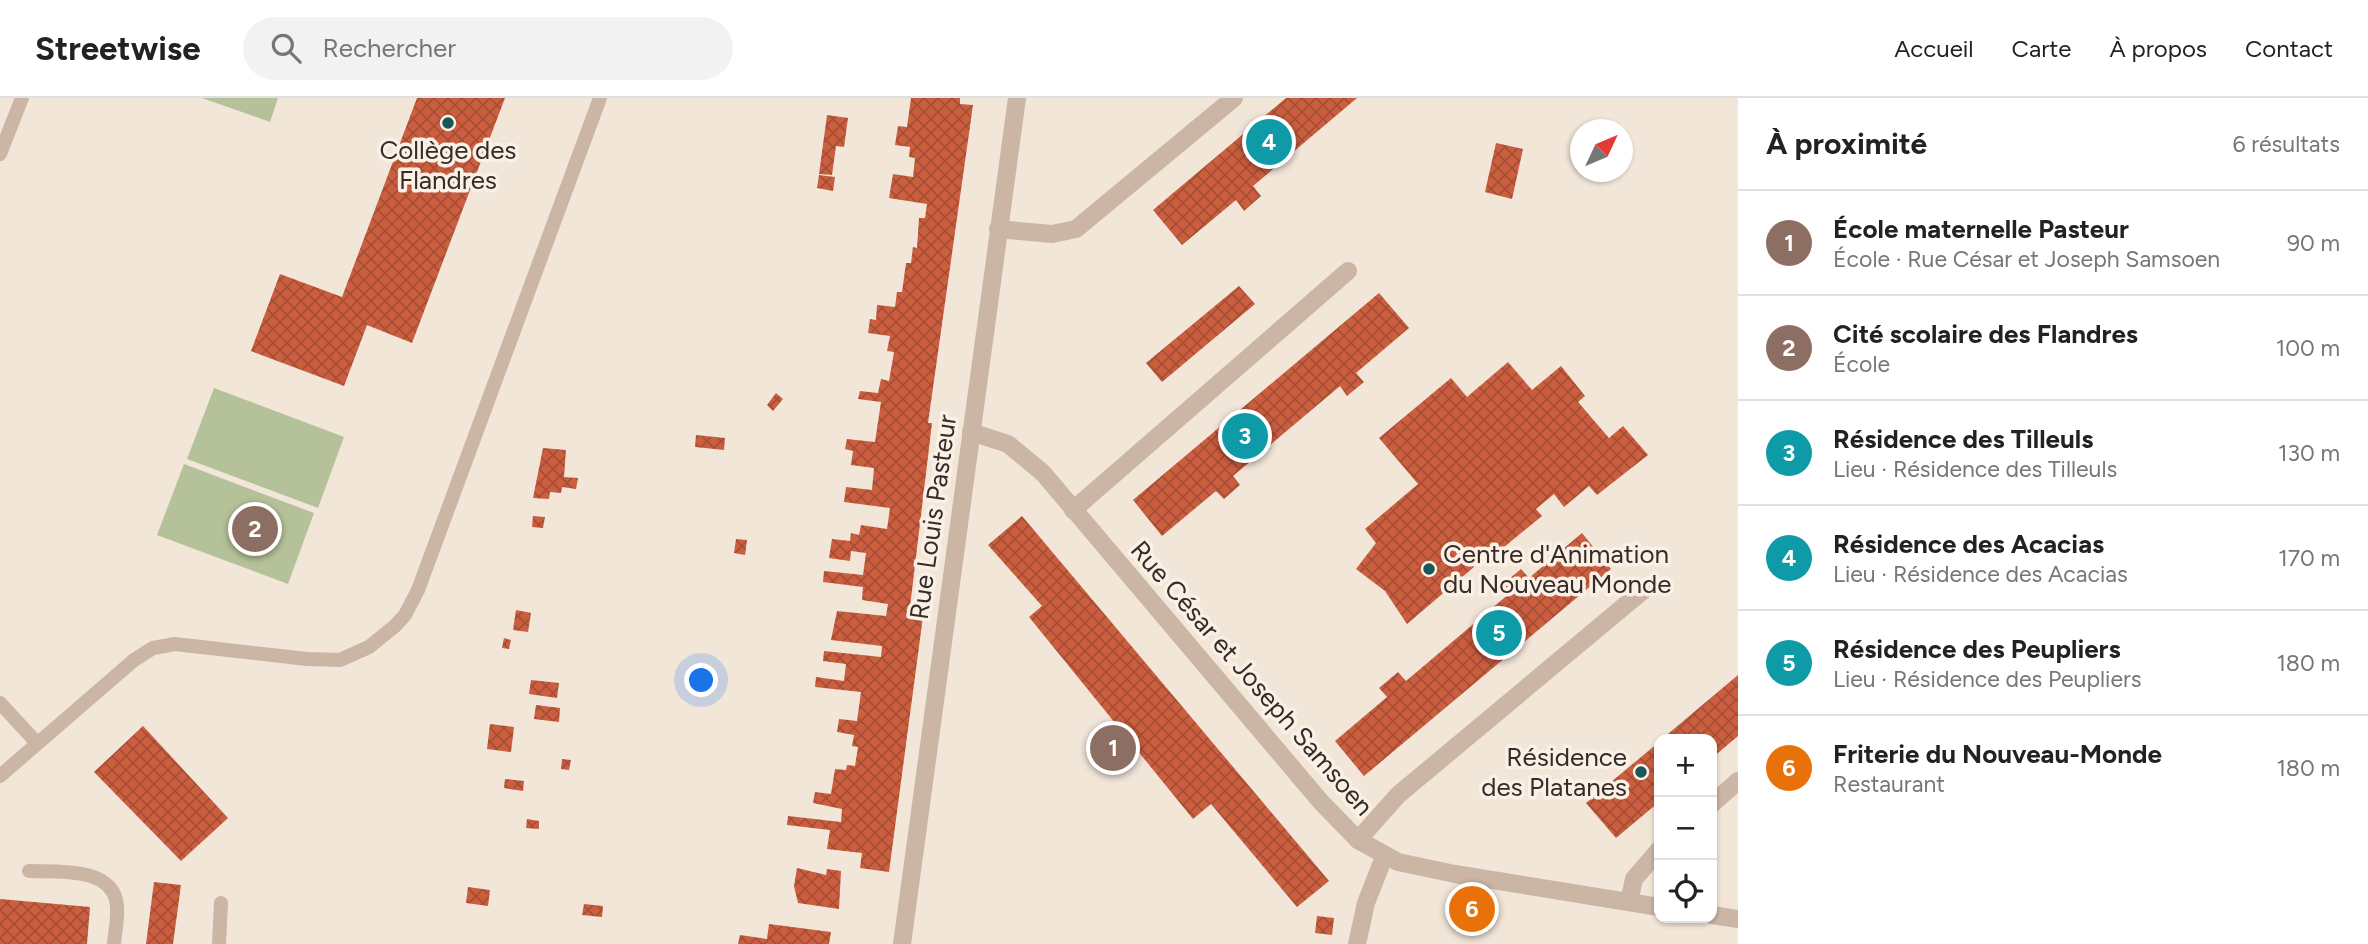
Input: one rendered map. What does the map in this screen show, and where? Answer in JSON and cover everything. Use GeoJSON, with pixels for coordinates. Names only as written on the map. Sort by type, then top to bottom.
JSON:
{"type":"FeatureCollection","features":[{"type":"Feature","properties":{"kind":"street","name":"Rue Louis Pasteur"},"geometry":{"type":"LineString","coordinates":[[902,944],[1017,98]]}},
{"type":"Feature","properties":{"kind":"street"},"geometry":{"type":"LineString","coordinates":[[998,229],[1052,234],[1076,229],[1234,98]]}},
{"type":"Feature","properties":{"kind":"street"},"geometry":{"type":"LineString","coordinates":[[1073,510],[1348,271]]}},
{"type":"Feature","properties":{"kind":"street","name":"Rue César et Joseph Samsoen"},"geometry":{"type":"LineString","coordinates":[[971,432],[994,437],[1021,452],[1313,793],[1358,840],[1384,857],[1455,874],[1654,906]]}},
{"type":"Feature","properties":{"kind":"street"},"geometry":{"type":"LineString","coordinates":[[1358,840],[1398,795],[1646,588]]}},
{"type":"Feature","properties":{"kind":"street"},"geometry":{"type":"LineString","coordinates":[[1717,800],[1738,781]]}},
{"type":"Feature","properties":{"kind":"street"},"geometry":{"type":"LineString","coordinates":[[1629,902],[1637,872],[1654,855]]}},
{"type":"Feature","properties":{"kind":"street"},"geometry":{"type":"LineString","coordinates":[[1357,944],[1366,903],[1384,857]]}},
{"type":"Feature","properties":{"kind":"street"},"geometry":{"type":"LineString","coordinates":[[1717,916],[1738,919]]}},
{"type":"Feature","properties":{"kind":"lane"},"geometry":{"type":"LineString","coordinates":[[0,154],[22,98]]}},
{"type":"Feature","properties":{"kind":"lane"},"geometry":{"type":"LineString","coordinates":[[0,776],[134,660],[153,648],[174,644],[307,659],[340,660],[369,647],[405,615],[418,590],[600,98]]}},
{"type":"Feature","properties":{"kind":"lane"},"geometry":{"type":"LineString","coordinates":[[0,703],[37,743]]}},
{"type":"Feature","properties":{"kind":"lane"},"geometry":{"type":"LineString","coordinates":[[29,871],[86,874],[102,881],[115,897],[118,906],[114,944]]}},
{"type":"Feature","properties":{"kind":"lane"},"geometry":{"type":"LineString","coordinates":[[219,944],[221,904]]}},
{"type":"Feature","properties":{"kind":"green space"},"geometry":{"type":"Polygon","coordinates":[[[202,98],[278,98],[270,122],[202,98]]]}},
{"type":"Feature","properties":{"kind":"green space"},"geometry":{"type":"Polygon","coordinates":[[[214,388],[344,437],[318,508],[187,459],[214,388]]]}},
{"type":"Feature","properties":{"kind":"green space"},"geometry":{"type":"Polygon","coordinates":[[[184,464],[314,513],[288,584],[157,535],[184,464]]]}},
{"type":"Feature","properties":{"kind":"building"},"geometry":{"type":"Polygon","coordinates":[[[417,98],[505,98],[412,343],[367,325],[344,386],[251,351],[280,274],[342,297],[417,98]]]}},
{"type":"Feature","properties":{"kind":"building"},"geometry":{"type":"Polygon","coordinates":[[[911,98],[960,98],[960,104],[973,105],[928,423],[932,423],[910,607],[924,609],[889,872],[860,868],[862,853],[827,849],[830,830],[787,825],[788,816],[841,822],[842,809],[813,803],[815,792],[831,794],[835,769],[846,770],[847,765],[855,766],[858,747],[852,746],[854,735],[837,732],[839,719],[857,721],[861,692],[815,687],[816,677],[844,681],[846,664],[823,661],[824,651],[881,657],[882,646],[831,640],[837,611],[886,616],[888,604],[862,600],[863,587],[823,582],[824,571],[863,575],[866,553],[851,551],[850,561],[829,558],[832,539],[850,541],[851,533],[859,535],[861,525],[887,529],[890,508],[844,502],[846,487],[872,490],[874,468],[851,465],[853,451],[845,449],[847,439],[875,442],[881,402],[858,399],[860,391],[878,393],[881,379],[889,381],[894,352],[887,351],[890,336],[868,333],[870,319],[876,320],[877,305],[895,307],[897,292],[902,292],[906,263],[911,263],[913,247],[917,248],[919,218],[925,218],[927,204],[889,198],[893,174],[913,177],[915,158],[909,157],[910,147],[895,145],[898,126],[907,127],[911,98]]]}},
{"type":"Feature","properties":{"kind":"building"},"geometry":{"type":"Polygon","coordinates":[[[1286,98],[1357,98],[1253,186],[1261,196],[1244,211],[1236,200],[1182,245],[1153,210],[1286,98]]]}},
{"type":"Feature","properties":{"kind":"building"},"geometry":{"type":"Polygon","coordinates":[[[827,115],[848,118],[844,147],[836,146],[832,175],[819,174],[827,115]]]}},
{"type":"Feature","properties":{"kind":"building"},"geometry":{"type":"Polygon","coordinates":[[[1496,143],[1523,149],[1512,199],[1485,192],[1496,143]]]}},
{"type":"Feature","properties":{"kind":"building"},"geometry":{"type":"Polygon","coordinates":[[[819,175],[835,177],[833,191],[817,188],[819,175]]]}},
{"type":"Feature","properties":{"kind":"building"},"geometry":{"type":"Polygon","coordinates":[[[1239,286],[1255,304],[1162,382],[1146,363],[1239,286]]]}},
{"type":"Feature","properties":{"kind":"building"},"geometry":{"type":"Polygon","coordinates":[[[1379,293],[1409,328],[1356,373],[1364,382],[1347,396],[1340,386],[1233,476],[1240,485],[1224,499],[1216,491],[1162,536],[1133,500],[1379,293]]]}},
{"type":"Feature","properties":{"kind":"building"},"geometry":{"type":"Polygon","coordinates":[[[1508,362],[1532,390],[1561,366],[1585,396],[1578,402],[1609,438],[1623,426],[1648,455],[1597,495],[1589,486],[1564,507],[1554,494],[1536,509],[1542,516],[1492,557],[1487,550],[1471,563],[1474,567],[1407,624],[1385,591],[1356,569],[1376,543],[1365,529],[1418,484],[1379,438],[1451,378],[1467,397],[1508,362]]]}},
{"type":"Feature","properties":{"kind":"building"},"geometry":{"type":"Polygon","coordinates":[[[776,393],[783,399],[773,411],[767,405],[776,393]]]}},
{"type":"Feature","properties":{"kind":"building"},"geometry":{"type":"Polygon","coordinates":[[[696,435],[725,438],[724,450],[695,447],[696,435]]]}},
{"type":"Feature","properties":{"kind":"building"},"geometry":{"type":"Polygon","coordinates":[[[543,448],[566,450],[564,477],[578,478],[576,489],[562,487],[561,493],[550,492],[549,499],[533,498],[543,448]]]}},
{"type":"Feature","properties":{"kind":"building"},"geometry":{"type":"Polygon","coordinates":[[[533,516],[545,517],[543,528],[532,527],[533,516]]]}},
{"type":"Feature","properties":{"kind":"building"},"geometry":{"type":"Polygon","coordinates":[[[1022,516],[1329,881],[1297,907],[1211,804],[1193,819],[1029,617],[1042,606],[988,545],[1022,516]]]}},
{"type":"Feature","properties":{"kind":"building"},"geometry":{"type":"Polygon","coordinates":[[[1582,533],[1611,569],[1364,776],[1335,741],[1387,697],[1379,688],[1398,672],[1406,681],[1510,593],[1503,584],[1521,569],[1529,578],[1582,533]]]}},
{"type":"Feature","properties":{"kind":"building"},"geometry":{"type":"Polygon","coordinates":[[[736,539],[747,540],[745,555],[734,553],[736,539]]]}},
{"type":"Feature","properties":{"kind":"building"},"geometry":{"type":"Polygon","coordinates":[[[516,610],[531,613],[528,632],[513,630],[516,610]]]}},
{"type":"Feature","properties":{"kind":"building"},"geometry":{"type":"Polygon","coordinates":[[[504,638],[511,640],[509,649],[502,648],[504,638]]]}},
{"type":"Feature","properties":{"kind":"building","name":"Résidence des Platanes"},"geometry":{"type":"Polygon","coordinates":[[[1738,675],[1738,736],[1717,754],[1717,734],[1668,734],[1738,675]]]}},
{"type":"Feature","properties":{"kind":"building"},"geometry":{"type":"Polygon","coordinates":[[[531,680],[559,683],[557,698],[529,694],[531,680]]]}},
{"type":"Feature","properties":{"kind":"building"},"geometry":{"type":"Polygon","coordinates":[[[536,705],[560,708],[559,722],[534,719],[536,705]]]}},
{"type":"Feature","properties":{"kind":"building"},"geometry":{"type":"Polygon","coordinates":[[[490,724],[514,727],[511,752],[487,749],[490,724]]]}},
{"type":"Feature","properties":{"kind":"building"},"geometry":{"type":"Polygon","coordinates":[[[143,726],[228,818],[181,861],[94,772],[143,726]]]}},
{"type":"Feature","properties":{"kind":"building","name":"Résidence des Platanes"},"geometry":{"type":"Polygon","coordinates":[[[1654,746],[1654,806],[1616,838],[1586,803],[1654,746]]]}},
{"type":"Feature","properties":{"kind":"building"},"geometry":{"type":"Polygon","coordinates":[[[562,759],[571,760],[569,770],[561,769],[562,759]]]}},
{"type":"Feature","properties":{"kind":"building"},"geometry":{"type":"Polygon","coordinates":[[[505,779],[524,781],[523,791],[504,788],[505,779]]]}},
{"type":"Feature","properties":{"kind":"building"},"geometry":{"type":"Polygon","coordinates":[[[527,819],[539,821],[539,829],[526,828],[527,819]]]}},
{"type":"Feature","properties":{"kind":"building"},"geometry":{"type":"Polygon","coordinates":[[[797,868],[826,875],[827,869],[841,871],[839,909],[798,903],[794,886],[797,868]]]}},
{"type":"Feature","properties":{"kind":"building"},"geometry":{"type":"Polygon","coordinates":[[[154,882],[181,885],[173,944],[146,944],[154,882]]]}},
{"type":"Feature","properties":{"kind":"building"},"geometry":{"type":"Polygon","coordinates":[[[468,887],[490,890],[488,906],[466,903],[468,887]]]}},
{"type":"Feature","properties":{"kind":"building"},"geometry":{"type":"Polygon","coordinates":[[[0,899],[90,907],[87,944],[0,944],[0,899]]]}},
{"type":"Feature","properties":{"kind":"building"},"geometry":{"type":"Polygon","coordinates":[[[584,904],[603,906],[602,917],[582,915],[584,904]]]}},
{"type":"Feature","properties":{"kind":"building"},"geometry":{"type":"Polygon","coordinates":[[[1317,916],[1334,918],[1332,935],[1315,933],[1317,916]]]}},
{"type":"Feature","properties":{"kind":"building"},"geometry":{"type":"Polygon","coordinates":[[[769,924],[831,932],[829,944],[738,944],[740,935],[767,939],[769,924]]]}},
{"type":"Feature","properties":{"kind":"place","name":"Collège des Flandres"},"geometry":{"type":"Point","coordinates":[448,123]}},
{"type":"Feature","properties":{"kind":"place","name":"Résidence des Acacias"},"geometry":{"type":"Point","coordinates":[1269,142]}},
{"type":"Feature","properties":{"kind":"place","name":"Résidence des Tilleuls"},"geometry":{"type":"Point","coordinates":[1245,436]}},
{"type":"Feature","properties":{"kind":"place","name":"Cité scolaire des Flandres"},"geometry":{"type":"Point","coordinates":[255,529]}},
{"type":"Feature","properties":{"kind":"place","name":"Centre d'Animation du Nouveau Monde"},"geometry":{"type":"Point","coordinates":[1429,569]}},
{"type":"Feature","properties":{"kind":"place","name":"Résidence des Peupliers"},"geometry":{"type":"Point","coordinates":[1499,633]}},
{"type":"Feature","properties":{"kind":"place","name":"École maternelle Pasteur"},"geometry":{"type":"Point","coordinates":[1113,748]}},
{"type":"Feature","properties":{"kind":"place","name":"Résidence des Platanes"},"geometry":{"type":"Point","coordinates":[1641,772]}},
{"type":"Feature","properties":{"kind":"place","name":"Friterie du Nouveau-Monde"},"geometry":{"type":"Point","coordinates":[1472,909]}}]}
